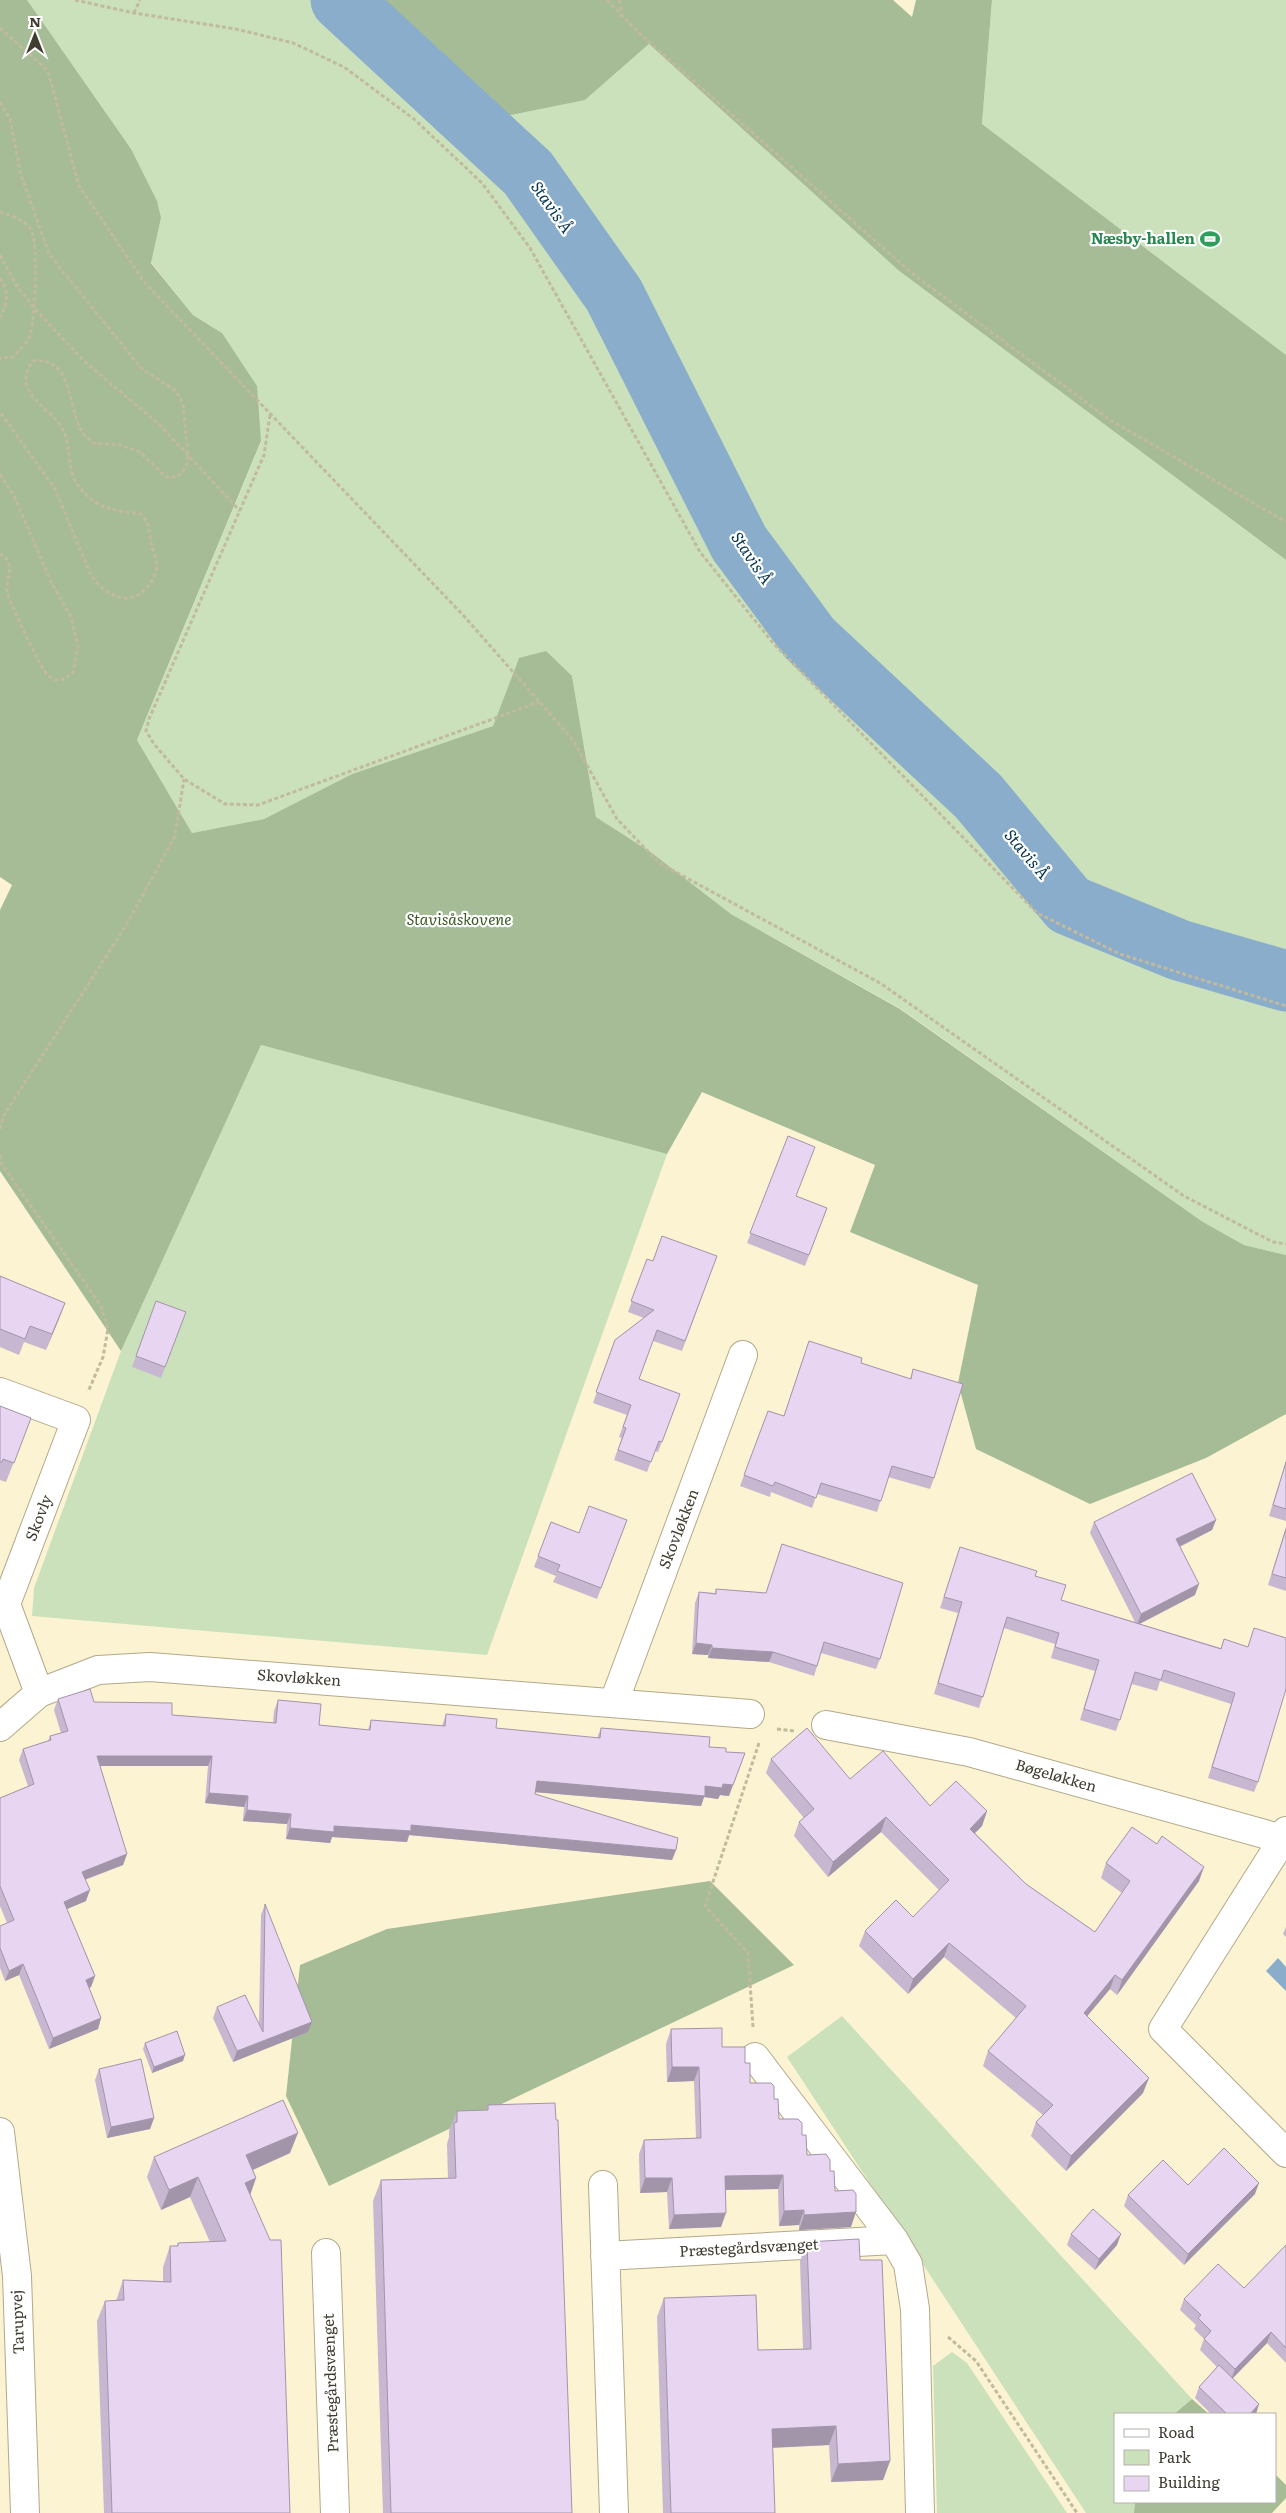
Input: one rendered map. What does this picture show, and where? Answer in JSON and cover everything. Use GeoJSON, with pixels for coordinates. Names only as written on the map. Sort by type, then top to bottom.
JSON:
{"type":"FeatureCollection","features":[{"type":"Feature","properties":{"kind":"street","name":"Skovløkken"},"geometry":{"type":"LineString","coordinates":[[614,1702],[743,1355]]}},
{"type":"Feature","properties":{"kind":"street"},"geometry":{"type":"LineString","coordinates":[[0,1392],[76,1420]]}},
{"type":"Feature","properties":{"kind":"street","name":"Skovly"},"geometry":{"type":"LineString","coordinates":[[39,1693],[6,1604],[76,1420]]}},
{"type":"Feature","properties":{"kind":"street","name":"Skovløkken"},"geometry":{"type":"LineString","coordinates":[[0,1727],[39,1693],[98,1670],[150,1667],[614,1702],[757,1721]]}},
{"type":"Feature","properties":{"kind":"street","name":"Bøgeløkken"},"geometry":{"type":"LineString","coordinates":[[826,1725],[969,1752],[1285,1837],[1163,2029],[1286,2153]]}},
{"type":"Feature","properties":{"kind":"street"},"geometry":{"type":"LineString","coordinates":[[755,2057],[894,2240],[908,2264],[915,2309],[920,2513]]}},
{"type":"Feature","properties":{"kind":"street","name":"Tarupvej"},"geometry":{"type":"LineString","coordinates":[[0,2132],[17,2276],[25,2513]]}},
{"type":"Feature","properties":{"kind":"street"},"geometry":{"type":"LineString","coordinates":[[603,2185],[614,2513]]}},
{"type":"Feature","properties":{"kind":"street","name":"Præstegårdsvænget"},"geometry":{"type":"LineString","coordinates":[[605,2256],[894,2240]]}},
{"type":"Feature","properties":{"kind":"street","name":"Præstegårdsvænget"},"geometry":{"type":"LineString","coordinates":[[326,2253],[335,2513]]}},
{"type":"Feature","properties":{"kind":"path"},"geometry":{"type":"LineString","coordinates":[[75,0],[134,13],[236,29],[293,43],[344,67],[414,119],[482,183],[530,248],[700,552],[773,643],[1037,913],[1120,954],[1286,1006]]}},
{"type":"Feature","properties":{"kind":"path"},"geometry":{"type":"LineString","coordinates":[[134,13],[140,0]]}},
{"type":"Feature","properties":{"kind":"path"},"geometry":{"type":"LineString","coordinates":[[607,0],[640,34],[914,275],[1110,420],[1286,522]]}},
{"type":"Feature","properties":{"kind":"path"},"geometry":{"type":"LineString","coordinates":[[619,0],[622,15]]}},
{"type":"Feature","properties":{"kind":"path"},"geometry":{"type":"LineString","coordinates":[[0,28],[48,71],[79,186],[146,284],[463,615],[573,740],[617,819],[659,863],[880,983],[1184,1196],[1273,1242],[1286,1244]]}},
{"type":"Feature","properties":{"kind":"path"},"geometry":{"type":"LineString","coordinates":[[0,102],[10,119],[21,175],[49,254],[141,368],[176,392],[183,404],[188,455],[187,464],[182,473],[176,477],[166,477],[140,452],[120,446],[93,443],[80,430],[64,377],[57,366],[45,360],[33,361],[27,369],[26,382],[30,393],[65,432],[70,467],[80,488],[102,508],[141,514],[150,524],[151,545],[158,564],[153,579],[144,592],[129,599],[122,599],[97,585],[55,489],[0,412]]}},
{"type":"Feature","properties":{"kind":"path"},"geometry":{"type":"LineString","coordinates":[[0,212],[22,222],[32,232],[35,245],[34,308],[29,336],[13,357],[0,358]]}},
{"type":"Feature","properties":{"kind":"path"},"geometry":{"type":"LineString","coordinates":[[0,256],[17,286],[34,308],[84,361],[161,426],[240,511]]}},
{"type":"Feature","properties":{"kind":"path"},"geometry":{"type":"LineString","coordinates":[[0,278],[6,293],[6,308],[0,316]]}},
{"type":"Feature","properties":{"kind":"path"},"geometry":{"type":"LineString","coordinates":[[270,415],[264,455],[149,719],[146,731],[154,744],[184,778],[225,804],[258,805],[539,702]]}},
{"type":"Feature","properties":{"kind":"path"},"geometry":{"type":"LineString","coordinates":[[0,474],[14,496],[52,584],[71,616],[78,646],[73,672],[65,679],[56,680],[43,669],[7,593],[11,572],[6,557],[0,554]]}},
{"type":"Feature","properties":{"kind":"path"},"geometry":{"type":"LineString","coordinates":[[0,1129],[4,1115],[127,924],[175,836],[184,778]]}},
{"type":"Feature","properties":{"kind":"path"},"geometry":{"type":"LineString","coordinates":[[0,1155],[1,1163],[101,1306],[108,1329],[103,1357],[76,1420]]}},
{"type":"Feature","properties":{"kind":"path"},"geometry":{"type":"LineString","coordinates":[[755,2057],[748,1953],[705,1906],[757,1721],[815,1733],[826,1725]]}},
{"type":"Feature","properties":{"kind":"path"},"geometry":{"type":"LineString","coordinates":[[915,2309],[976,2361],[1077,2513]]}},
{"type":"Feature","properties":{"kind":"green space","name":"Stavisåskovene"},"geometry":{"type":"Polygon","coordinates":[[[0,0],[27,0],[131,149],[157,201],[161,218],[151,263],[193,315],[222,333],[257,386],[261,441],[137,740],[192,833],[264,819],[352,774],[493,726],[519,658],[546,651],[572,676],[596,817],[652,853],[731,914],[900,1009],[1203,1222],[1244,1245],[1286,1255],[1286,1414],[1206,1458],[1090,1504],[976,1449],[958,1383],[978,1285],[850,1232],[875,1165],[702,1092],[667,1154],[261,1045],[121,1351],[0,1171],[0,910],[12,885],[0,877],[0,0]]]}},
{"type":"Feature","properties":{"kind":"green space"},"geometry":{"type":"Polygon","coordinates":[[[27,0],[341,0],[437,89],[585,100],[649,44],[898,270],[1286,560],[1286,1255],[1244,1245],[1203,1222],[901,1009],[731,914],[652,853],[596,817],[572,676],[519,658],[493,726],[352,774],[264,819],[192,833],[137,740],[261,442],[222,333],[193,315],[151,262],[161,218],[27,0]]]}},
{"type":"Feature","properties":{"kind":"green space"},"geometry":{"type":"Polygon","coordinates":[[[341,0],[893,0],[912,17],[916,0],[992,0],[982,124],[1286,355],[1286,560],[898,270],[649,44],[585,100],[496,118],[437,89],[341,0]]]}},
{"type":"Feature","properties":{"kind":"green space","name":"Næsby-hallen"},"geometry":{"type":"Polygon","coordinates":[[[992,0],[1286,0],[1286,355],[982,124],[992,0]]]}},
{"type":"Feature","properties":{"kind":"green space"},"geometry":{"type":"Polygon","coordinates":[[[261,1045],[667,1154],[487,1655],[32,1616],[34,1588],[121,1351],[261,1045]]]}},
{"type":"Feature","properties":{"kind":"green space"},"geometry":{"type":"Polygon","coordinates":[[[710,1881],[794,1965],[329,2186],[286,2096],[300,1965],[387,1929],[710,1881]]]}},
{"type":"Feature","properties":{"kind":"green space"},"geometry":{"type":"Polygon","coordinates":[[[842,2016],[1192,2399],[1175,2413],[1114,2413],[1114,2503],[1135,2503],[1134,2513],[1086,2513],[787,2057],[842,2016]]]}},
{"type":"Feature","properties":{"kind":"green space"},"geometry":{"type":"Polygon","coordinates":[[[952,2352],[967,2363],[1067,2513],[937,2513],[933,2366],[952,2352]]]}},
{"type":"Feature","properties":{"kind":"green space"},"geometry":{"type":"Polygon","coordinates":[[[1192,2399],[1208,2413],[1175,2413],[1192,2399]]]}},
{"type":"Feature","properties":{"kind":"green space"},"geometry":{"type":"Polygon","coordinates":[[[1276,2475],[1286,2485],[1286,2498],[1272,2513],[1134,2513],[1135,2503],[1276,2503],[1276,2475]]]}},
{"type":"Feature","properties":{"kind":"water"},"geometry":{"type":"Polygon","coordinates":[[[1278,1958],[1286,1967],[1286,1991],[1266,1971],[1278,1958]]]}},
{"type":"Feature","properties":{"kind":"building"},"geometry":{"type":"Polygon","coordinates":[[[788,1136],[815,1147],[796,1196],[827,1208],[809,1255],[750,1233],[788,1136]]]}},
{"type":"Feature","properties":{"kind":"building"},"geometry":{"type":"Polygon","coordinates":[[[662,1236],[717,1256],[685,1341],[657,1330],[639,1379],[680,1394],[662,1442],[659,1441],[651,1462],[618,1450],[626,1428],[623,1427],[631,1405],[596,1392],[615,1340],[654,1310],[631,1301],[647,1259],[653,1261],[662,1236]]]}},
{"type":"Feature","properties":{"kind":"building"},"geometry":{"type":"Polygon","coordinates":[[[0,1276],[65,1303],[52,1334],[30,1326],[25,1339],[0,1329],[0,1276]]]}},
{"type":"Feature","properties":{"kind":"building"},"geometry":{"type":"Polygon","coordinates":[[[156,1301],[186,1312],[165,1367],[136,1356],[156,1301]]]}},
{"type":"Feature","properties":{"kind":"building"},"geometry":{"type":"Polygon","coordinates":[[[809,1341],[862,1358],[861,1363],[911,1379],[913,1369],[963,1384],[934,1478],[892,1466],[881,1501],[821,1483],[816,1498],[775,1482],[773,1486],[744,1475],[768,1411],[784,1416],[809,1341]]]}},
{"type":"Feature","properties":{"kind":"building"},"geometry":{"type":"Polygon","coordinates":[[[0,1406],[31,1418],[14,1463],[3,1459],[0,1462],[0,1406]]]}},
{"type":"Feature","properties":{"kind":"building"},"geometry":{"type":"Polygon","coordinates":[[[1286,1462],[1286,1509],[1273,1505],[1286,1462]]]}},
{"type":"Feature","properties":{"kind":"building"},"geometry":{"type":"Polygon","coordinates":[[[1192,1473],[1216,1520],[1176,1539],[1199,1584],[1141,1614],[1094,1522],[1192,1473]]]}},
{"type":"Feature","properties":{"kind":"building"},"geometry":{"type":"Polygon","coordinates":[[[589,1506],[627,1520],[601,1588],[557,1571],[560,1565],[538,1556],[551,1522],[579,1533],[589,1506]]]}},
{"type":"Feature","properties":{"kind":"building"},"geometry":{"type":"Polygon","coordinates":[[[1286,1529],[1286,1578],[1272,1574],[1286,1529]]]}},
{"type":"Feature","properties":{"kind":"building"},"geometry":{"type":"Polygon","coordinates":[[[782,1544],[903,1583],[880,1659],[824,1642],[817,1666],[773,1652],[712,1648],[712,1645],[696,1643],[699,1592],[716,1594],[716,1589],[766,1593],[782,1544]]]}},
{"type":"Feature","properties":{"kind":"building"},"geometry":{"type":"Polygon","coordinates":[[[960,1547],[1037,1571],[1035,1576],[1066,1585],[1061,1600],[1221,1649],[1224,1639],[1248,1647],[1254,1628],[1286,1638],[1286,1689],[1258,1782],[1212,1767],[1235,1693],[1164,1670],[1161,1680],[1135,1672],[1120,1720],[1084,1709],[1099,1660],[1055,1647],[1059,1633],[1007,1617],[983,1697],[938,1683],[962,1602],[944,1597],[960,1547]]]}},
{"type":"Feature","properties":{"kind":"building"},"geometry":{"type":"Polygon","coordinates":[[[90,1689],[94,1702],[172,1703],[172,1715],[276,1723],[278,1700],[321,1704],[319,1725],[370,1730],[371,1720],[445,1726],[446,1714],[497,1719],[496,1728],[600,1738],[601,1728],[710,1737],[709,1747],[726,1748],[726,1752],[745,1753],[733,1785],[723,1784],[722,1788],[705,1786],[705,1796],[537,1781],[535,1794],[678,1838],[676,1850],[411,1825],[411,1831],[334,1826],[334,1832],[290,1828],[291,1814],[247,1810],[248,1796],[209,1793],[212,1756],[97,1756],[127,1854],[82,1872],[90,1890],[64,1902],[95,1976],[86,1980],[101,2018],[53,2038],[23,1964],[9,1971],[0,1948],[0,1926],[14,1920],[0,1886],[0,1798],[34,1784],[23,1749],[51,1740],[50,1736],[68,1731],[58,1699],[90,1689]]]}},
{"type":"Feature","properties":{"kind":"building"},"geometry":{"type":"Polygon","coordinates":[[[807,1728],[850,1779],[883,1751],[930,1806],[956,1781],[987,1811],[970,1829],[1026,1884],[1095,1932],[1130,1881],[1106,1863],[1132,1827],[1157,1844],[1162,1836],[1204,1867],[1122,1980],[1115,1975],[1084,2013],[1149,2078],[1071,2156],[1036,2122],[1053,2105],[988,2051],[1026,2006],[949,1943],[913,1979],[865,1931],[896,1900],[913,1917],[949,1880],[886,1817],[833,1862],[799,1822],[814,1809],[771,1759],[807,1728]]]}},
{"type":"Feature","properties":{"kind":"building"},"geometry":{"type":"Polygon","coordinates":[[[265,1904],[312,2022],[237,2051],[217,2007],[245,1995],[263,2032],[265,1904]]]}},
{"type":"Feature","properties":{"kind":"building"},"geometry":{"type":"Polygon","coordinates":[[[722,2028],[722,2047],[745,2047],[745,2063],[750,2063],[750,2083],[771,2083],[774,2086],[774,2099],[778,2099],[779,2119],[798,2119],[802,2123],[802,2135],[806,2135],[807,2155],[826,2154],[830,2160],[830,2171],[834,2171],[835,2191],[853,2190],[856,2194],[856,2212],[804,2215],[804,2210],[784,2211],[783,2175],[725,2176],[726,2213],[674,2215],[672,2178],[645,2178],[644,2140],[701,2138],[699,2067],[672,2067],[671,2029],[722,2028]]]}},
{"type":"Feature","properties":{"kind":"building"},"geometry":{"type":"Polygon","coordinates":[[[177,2031],[185,2055],[154,2067],[145,2043],[177,2031]]]}},
{"type":"Feature","properties":{"kind":"building"},"geometry":{"type":"Polygon","coordinates":[[[141,2059],[154,2118],[111,2127],[99,2069],[141,2059]]]}},
{"type":"Feature","properties":{"kind":"building"},"geometry":{"type":"Polygon","coordinates":[[[283,2100],[298,2133],[246,2155],[256,2178],[245,2183],[270,2240],[281,2240],[290,2513],[112,2513],[105,2301],[124,2300],[123,2280],[171,2282],[170,2246],[178,2246],[178,2243],[226,2241],[198,2177],[169,2190],[154,2157],[283,2100]]]}},
{"type":"Feature","properties":{"kind":"building"},"geometry":{"type":"Polygon","coordinates":[[[555,2103],[556,2120],[558,2120],[572,2513],[391,2513],[381,2180],[456,2178],[454,2123],[457,2122],[457,2111],[488,2110],[488,2105],[555,2103]]]}},
{"type":"Feature","properties":{"kind":"building"},"geometry":{"type":"Polygon","coordinates":[[[1224,2148],[1259,2183],[1188,2254],[1128,2195],[1163,2160],[1188,2185],[1224,2148]]]}},
{"type":"Feature","properties":{"kind":"building"},"geometry":{"type":"Polygon","coordinates":[[[1093,2209],[1121,2234],[1099,2259],[1071,2234],[1093,2209]]]}},
{"type":"Feature","properties":{"kind":"building"},"geometry":{"type":"Polygon","coordinates":[[[859,2239],[860,2260],[882,2260],[890,2461],[838,2464],[836,2426],[772,2429],[775,2513],[671,2513],[664,2298],[756,2295],[758,2350],[811,2349],[807,2242],[859,2239]]]}},
{"type":"Feature","properties":{"kind":"building"},"geometry":{"type":"Polygon","coordinates":[[[1286,2245],[1286,2348],[1271,2332],[1235,2369],[1204,2339],[1211,2331],[1198,2318],[1201,2315],[1184,2299],[1218,2264],[1244,2288],[1286,2245]]]}},
{"type":"Feature","properties":{"kind":"building"},"geometry":{"type":"Polygon","coordinates":[[[1219,2365],[1259,2404],[1251,2413],[1226,2413],[1199,2387],[1219,2365]]]}},
{"type":"Feature","properties":{"kind":"waterway","name":"Stavis Å"},"geometry":{"type":"LineString","coordinates":[[341,0],[528,173],[614,295],[739,543],[810,639],[978,796],[1069,905],[1179,950],[1286,981]]}},
{"type":"Feature","properties":{"kind":"place","name":"Næsby-hallen"},"geometry":{"type":"Point","coordinates":[1210,239]}}]}
